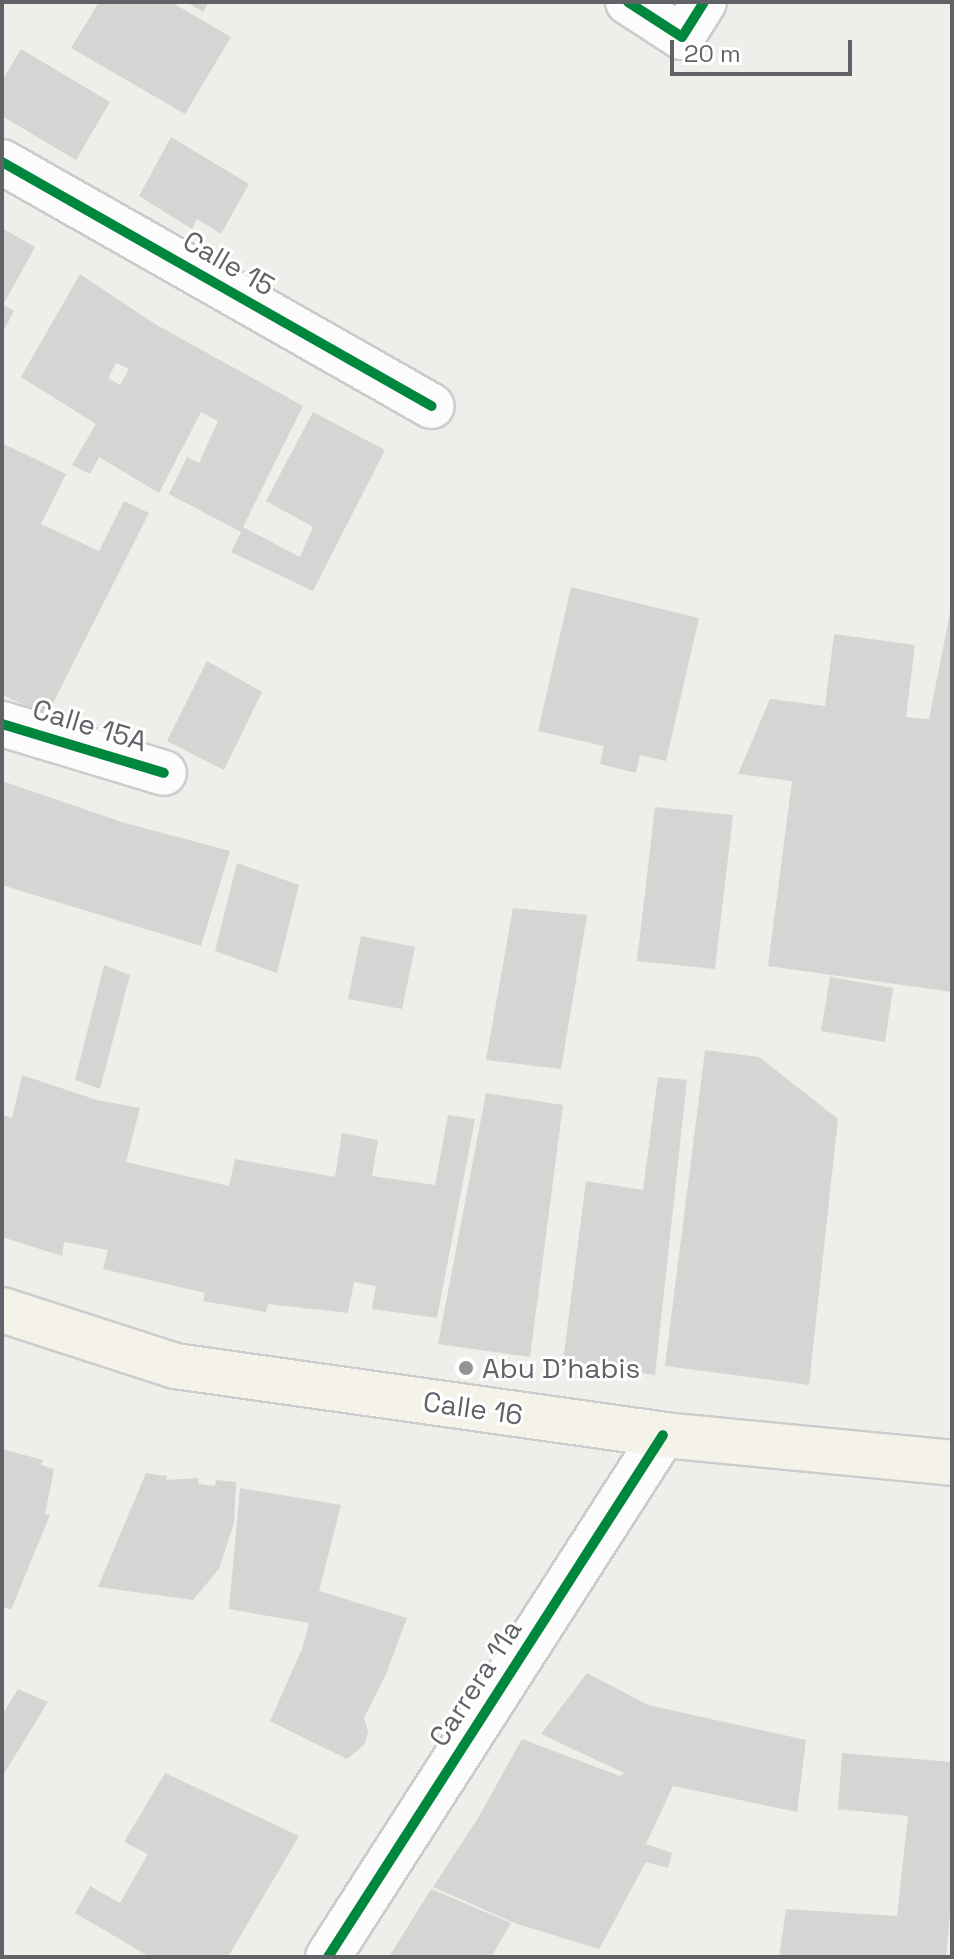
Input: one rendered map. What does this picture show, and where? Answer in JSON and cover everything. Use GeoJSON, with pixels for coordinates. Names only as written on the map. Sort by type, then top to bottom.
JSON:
{"type":"FeatureCollection","features":[{"type":"Feature","properties":{"kind":"main road","name":"Calle 16"},"geometry":{"type":"LineString","coordinates":[[2,1310],[175,1366],[663,1435],[952,1463]]}},
{"type":"Feature","properties":{"kind":"street"},"geometry":{"type":"LineString","coordinates":[[628,2],[693,19]]}},
{"type":"Feature","properties":{"kind":"street","name":"Calle 15"},"geometry":{"type":"LineString","coordinates":[[2,162],[432,406]]}},
{"type":"Feature","properties":{"kind":"street","name":"Calle 15A"},"geometry":{"type":"LineString","coordinates":[[2,724],[164,773]]}},
{"type":"Feature","properties":{"kind":"street","name":"Carrera 11a"},"geometry":{"type":"LineString","coordinates":[[328,1957],[663,1435]]}},
{"type":"Feature","properties":{"kind":"building"},"geometry":{"type":"Polygon","coordinates":[[[99,2],[171,2],[231,37],[185,114],[71,48],[99,2]]]}},
{"type":"Feature","properties":{"kind":"building"},"geometry":{"type":"Polygon","coordinates":[[[186,2],[209,2],[203,12],[186,2]]]}},
{"type":"Feature","properties":{"kind":"building"},"geometry":{"type":"Polygon","coordinates":[[[21,49],[110,102],[76,160],[2,116],[2,81],[21,49]]]}},
{"type":"Feature","properties":{"kind":"building"},"geometry":{"type":"Polygon","coordinates":[[[171,137],[249,184],[221,234],[197,219],[192,229],[139,196],[171,137]]]}},
{"type":"Feature","properties":{"kind":"building"},"geometry":{"type":"Polygon","coordinates":[[[2,228],[35,247],[3,305],[14,311],[2,334],[2,228]]]}},
{"type":"Feature","properties":{"kind":"building"},"geometry":{"type":"Polygon","coordinates":[[[80,274],[155,324],[303,406],[243,527],[300,557],[313,527],[266,501],[313,412],[385,450],[313,591],[231,552],[241,532],[169,494],[187,457],[199,463],[218,421],[201,412],[159,493],[99,457],[90,474],[72,465],[96,424],[21,377],[80,274]],[[116,363],[108,378],[120,385],[129,369],[116,363]]]}},
{"type":"Feature","properties":{"kind":"building"},"geometry":{"type":"Polygon","coordinates":[[[2,443],[66,474],[41,524],[99,551],[124,501],[149,513],[47,715],[2,695],[2,443]]]}},
{"type":"Feature","properties":{"kind":"building"},"geometry":{"type":"Polygon","coordinates":[[[571,587],[699,618],[666,761],[640,755],[636,773],[600,764],[604,746],[538,731],[571,587]]]}},
{"type":"Feature","properties":{"kind":"building"},"geometry":{"type":"Polygon","coordinates":[[[951,608],[952,992],[768,966],[792,781],[738,774],[770,699],[825,706],[834,634],[915,645],[906,717],[929,719],[951,608]]]}},
{"type":"Feature","properties":{"kind":"building"},"geometry":{"type":"Polygon","coordinates":[[[207,661],[262,692],[224,770],[167,741],[207,661]]]}},
{"type":"Feature","properties":{"kind":"building"},"geometry":{"type":"Polygon","coordinates":[[[2,781],[125,823],[230,851],[201,946],[2,885],[2,781]]]}},
{"type":"Feature","properties":{"kind":"building"},"geometry":{"type":"Polygon","coordinates":[[[655,807],[733,815],[715,969],[637,961],[655,807]]]}},
{"type":"Feature","properties":{"kind":"building"},"geometry":{"type":"Polygon","coordinates":[[[237,863],[299,885],[277,973],[215,951],[237,863]]]}},
{"type":"Feature","properties":{"kind":"building"},"geometry":{"type":"Polygon","coordinates":[[[513,908],[587,915],[561,1069],[486,1060],[513,908]]]}},
{"type":"Feature","properties":{"kind":"building"},"geometry":{"type":"Polygon","coordinates":[[[361,936],[415,947],[402,1009],[348,999],[361,936]]]}},
{"type":"Feature","properties":{"kind":"building"},"geometry":{"type":"Polygon","coordinates":[[[104,965],[130,975],[100,1089],[75,1080],[104,965]]]}},
{"type":"Feature","properties":{"kind":"building"},"geometry":{"type":"Polygon","coordinates":[[[830,977],[893,988],[885,1042],[821,1031],[830,977]]]}},
{"type":"Feature","properties":{"kind":"building"},"geometry":{"type":"Polygon","coordinates":[[[705,1050],[759,1057],[838,1119],[809,1385],[665,1366],[705,1050]]]}},
{"type":"Feature","properties":{"kind":"building"},"geometry":{"type":"Polygon","coordinates":[[[22,1075],[97,1100],[140,1108],[126,1162],[229,1186],[235,1159],[335,1177],[342,1133],[378,1140],[372,1176],[435,1185],[448,1115],[475,1119],[437,1318],[372,1309],[376,1286],[354,1282],[348,1313],[268,1304],[266,1312],[203,1301],[205,1293],[103,1269],[108,1250],[64,1242],[62,1256],[2,1237],[2,1115],[12,1118],[22,1075]]]}},
{"type":"Feature","properties":{"kind":"building"},"geometry":{"type":"Polygon","coordinates":[[[658,1077],[687,1080],[655,1375],[563,1361],[586,1181],[643,1190],[658,1077]]]}},
{"type":"Feature","properties":{"kind":"building"},"geometry":{"type":"Polygon","coordinates":[[[486,1093],[563,1105],[530,1357],[438,1344],[486,1093]]]}},
{"type":"Feature","properties":{"kind":"building"},"geometry":{"type":"Polygon","coordinates":[[[2,1449],[43,1460],[41,1465],[54,1469],[45,1514],[50,1515],[11,1610],[2,1606],[2,1449]]]}},
{"type":"Feature","properties":{"kind":"building"},"geometry":{"type":"Polygon","coordinates":[[[146,1473],[167,1476],[166,1480],[199,1478],[198,1484],[215,1486],[216,1480],[236,1482],[234,1523],[219,1569],[193,1600],[98,1587],[146,1473]]]}},
{"type":"Feature","properties":{"kind":"building"},"geometry":{"type":"Polygon","coordinates":[[[240,1488],[341,1505],[319,1591],[407,1618],[386,1674],[364,1718],[368,1731],[365,1744],[347,1759],[270,1721],[302,1649],[309,1623],[229,1609],[240,1488]]]}},
{"type":"Feature","properties":{"kind":"building"},"geometry":{"type":"Polygon","coordinates":[[[587,1673],[648,1705],[806,1740],[797,1812],[673,1786],[646,1844],[672,1853],[668,1868],[646,1862],[599,1949],[517,1924],[433,1887],[478,1818],[522,1739],[620,1776],[624,1773],[541,1734],[587,1673]]]}},
{"type":"Feature","properties":{"kind":"building"},"geometry":{"type":"Polygon","coordinates":[[[18,1689],[48,1702],[2,1777],[2,1715],[18,1689]]]}},
{"type":"Feature","properties":{"kind":"building"},"geometry":{"type":"Polygon","coordinates":[[[842,1753],[952,1762],[952,1894],[946,1957],[779,1957],[786,1909],[897,1916],[908,1816],[838,1809],[842,1753]]]}},
{"type":"Feature","properties":{"kind":"building"},"geometry":{"type":"Polygon","coordinates":[[[165,1773],[299,1836],[228,1957],[150,1957],[75,1913],[90,1886],[120,1903],[148,1854],[124,1842],[165,1773]]]}},
{"type":"Feature","properties":{"kind":"building"},"geometry":{"type":"Polygon","coordinates":[[[431,1889],[511,1923],[491,1957],[389,1957],[431,1889]]]}},
{"type":"Feature","properties":{"kind":"cycle path"},"geometry":{"type":"LineString","coordinates":[[628,2],[682,37],[704,2]]}},
{"type":"Feature","properties":{"kind":"cycle path"},"geometry":{"type":"LineString","coordinates":[[2,162],[432,406]]}},
{"type":"Feature","properties":{"kind":"cycle path"},"geometry":{"type":"LineString","coordinates":[[2,724],[164,773]]}},
{"type":"Feature","properties":{"kind":"cycle path"},"geometry":{"type":"LineString","coordinates":[[328,1957],[663,1435]]}},
{"type":"Feature","properties":{"kind":"place","name":"Abu D'habis"},"geometry":{"type":"Point","coordinates":[466,1368]}}]}
